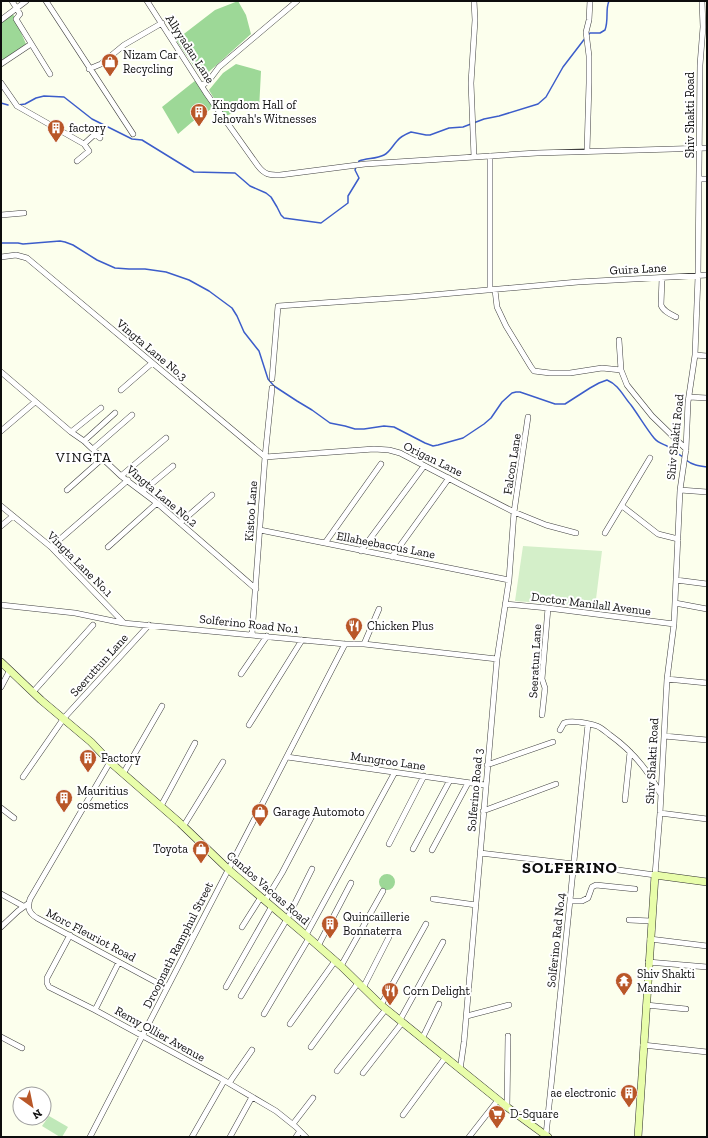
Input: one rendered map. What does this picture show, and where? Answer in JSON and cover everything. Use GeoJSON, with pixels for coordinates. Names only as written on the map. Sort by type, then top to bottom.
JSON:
{"type":"FeatureCollection","features":[{"type":"Feature","properties":{"kind":"main road","name":"Candos Vacoas Road"},"geometry":{"type":"LineString","coordinates":[[1,662],[91,742],[110,762],[180,823],[229,870],[341,966],[383,1007],[460,1070],[545,1136]]}},
{"type":"Feature","properties":{"kind":"main road"},"geometry":{"type":"LineString","coordinates":[[638,1137],[648,962],[655,876],[707,882]]}},
{"type":"Feature","properties":{"kind":"street"},"geometry":{"type":"LineString","coordinates":[[12,1],[20,14],[16,19],[50,74]]}},
{"type":"Feature","properties":{"kind":"street"},"geometry":{"type":"LineString","coordinates":[[1,20],[26,1]]}},
{"type":"Feature","properties":{"kind":"street"},"geometry":{"type":"LineString","coordinates":[[46,1],[132,134]]}},
{"type":"Feature","properties":{"kind":"street","name":"Allyyadan Lane"},"geometry":{"type":"LineString","coordinates":[[147,1],[202,86],[258,166],[262,171],[270,175],[365,164],[474,157]]}},
{"type":"Feature","properties":{"kind":"street"},"geometry":{"type":"LineString","coordinates":[[202,86],[210,79],[219,67],[297,1]]}},
{"type":"Feature","properties":{"kind":"street"},"geometry":{"type":"LineString","coordinates":[[474,1],[475,20],[471,83],[474,157],[587,151],[707,148]]}},
{"type":"Feature","properties":{"kind":"street"},"geometry":{"type":"LineString","coordinates":[[587,151],[589,56],[586,32],[589,20],[590,1]]}},
{"type":"Feature","properties":{"kind":"street","name":"Shiv Shakti Road"},"geometry":{"type":"LineString","coordinates":[[655,876],[667,679],[674,624],[680,490],[685,452],[689,397],[695,355],[698,276],[700,65],[705,27],[702,1]]}},
{"type":"Feature","properties":{"kind":"street"},"geometry":{"type":"LineString","coordinates":[[89,69],[101,64],[124,45],[162,23]]}},
{"type":"Feature","properties":{"kind":"street"},"geometry":{"type":"LineString","coordinates":[[1,64],[31,44]]}},
{"type":"Feature","properties":{"kind":"street"},"geometry":{"type":"LineString","coordinates":[[1,82],[17,106],[84,144],[88,151],[77,161]]}},
{"type":"Feature","properties":{"kind":"street"},"geometry":{"type":"LineString","coordinates":[[84,144],[94,134],[100,138]]}},
{"type":"Feature","properties":{"kind":"street"},"geometry":{"type":"LineString","coordinates":[[490,156],[493,290],[497,307],[506,326],[530,367],[534,371],[550,373],[570,373],[602,368],[621,370]]}},
{"type":"Feature","properties":{"kind":"street"},"geometry":{"type":"LineString","coordinates":[[699,179],[707,179]]}},
{"type":"Feature","properties":{"kind":"street"},"geometry":{"type":"LineString","coordinates":[[1,215],[24,213]]}},
{"type":"Feature","properties":{"kind":"street","name":"Vingta Lane No.3"},"geometry":{"type":"LineString","coordinates":[[1,256],[16,255],[27,258],[265,457]]}},
{"type":"Feature","properties":{"kind":"street","name":"Guira Lane"},"geometry":{"type":"LineString","coordinates":[[272,379],[278,306],[336,303],[578,282],[707,275]]}},
{"type":"Feature","properties":{"kind":"street"},"geometry":{"type":"LineString","coordinates":[[662,278],[662,308],[676,317]]}},
{"type":"Feature","properties":{"kind":"street"},"geometry":{"type":"LineString","coordinates":[[619,340],[621,370],[627,385],[652,416],[685,452]]}},
{"type":"Feature","properties":{"kind":"street"},"geometry":{"type":"LineString","coordinates":[[695,355],[707,356]]}},
{"type":"Feature","properties":{"kind":"street"},"geometry":{"type":"LineString","coordinates":[[121,390],[152,363]]}},
{"type":"Feature","properties":{"kind":"street","name":"Vingta Lane No.2"},"geometry":{"type":"LineString","coordinates":[[1,372],[71,432],[84,441],[122,476],[157,503],[256,589]]}},
{"type":"Feature","properties":{"kind":"street","name":"Kistoo Lane"},"geometry":{"type":"LineString","coordinates":[[252,634],[265,457],[272,388]]}},
{"type":"Feature","properties":{"kind":"street"},"geometry":{"type":"LineString","coordinates":[[689,397],[707,398]]}},
{"type":"Feature","properties":{"kind":"street"},"geometry":{"type":"LineString","coordinates":[[1,431],[35,402]]}},
{"type":"Feature","properties":{"kind":"street"},"geometry":{"type":"LineString","coordinates":[[71,432],[101,408]]}},
{"type":"Feature","properties":{"kind":"street"},"geometry":{"type":"LineString","coordinates":[[84,441],[116,413]]}},
{"type":"Feature","properties":{"kind":"street"},"geometry":{"type":"LineString","coordinates":[[93,449],[132,415]]}},
{"type":"Feature","properties":{"kind":"street","name":"Falcon Lane"},"geometry":{"type":"LineString","coordinates":[[514,512],[528,418]]}},
{"type":"Feature","properties":{"kind":"street"},"geometry":{"type":"LineString","coordinates":[[122,476],[166,438]]}},
{"type":"Feature","properties":{"kind":"street","name":"Origan Lane"},"geometry":{"type":"LineString","coordinates":[[265,457],[374,449],[390,450],[400,453],[514,512],[546,526],[576,534]]}},
{"type":"Feature","properties":{"kind":"street"},"geometry":{"type":"LineString","coordinates":[[67,490],[103,458]]}},
{"type":"Feature","properties":{"kind":"street"},"geometry":{"type":"LineString","coordinates":[[605,533],[650,458]]}},
{"type":"Feature","properties":{"kind":"street"},"geometry":{"type":"LineString","coordinates":[[325,543],[381,464]]}},
{"type":"Feature","properties":{"kind":"street"},"geometry":{"type":"LineString","coordinates":[[143,492],[173,466]]}},
{"type":"Feature","properties":{"kind":"street"},"geometry":{"type":"LineString","coordinates":[[361,550],[424,466]]}},
{"type":"Feature","properties":{"kind":"street"},"geometry":{"type":"LineString","coordinates":[[392,557],[449,478]]}},
{"type":"Feature","properties":{"kind":"street"},"geometry":{"type":"LineString","coordinates":[[51,547],[128,480]]}},
{"type":"Feature","properties":{"kind":"street"},"geometry":{"type":"LineString","coordinates":[[680,490],[707,492]]}},
{"type":"Feature","properties":{"kind":"street"},"geometry":{"type":"LineString","coordinates":[[180,523],[212,495]]}},
{"type":"Feature","properties":{"kind":"street"},"geometry":{"type":"LineString","coordinates":[[108,547],[157,503]]}},
{"type":"Feature","properties":{"kind":"street","name":"Vingta Lane No.1"},"geometry":{"type":"LineString","coordinates":[[1,506],[51,547],[123,623]]}},
{"type":"Feature","properties":{"kind":"street"},"geometry":{"type":"LineString","coordinates":[[622,506],[658,534],[678,539]]}},
{"type":"Feature","properties":{"kind":"street","name":"Solferino Road 3"},"geometry":{"type":"LineString","coordinates":[[460,1070],[467,1016],[485,785],[497,659],[508,580],[514,512]]}},
{"type":"Feature","properties":{"kind":"street"},"geometry":{"type":"LineString","coordinates":[[1,526],[13,516]]}},
{"type":"Feature","properties":{"kind":"street","name":"Ellaheebaccus Lane"},"geometry":{"type":"LineString","coordinates":[[260,530],[508,580]]}},
{"type":"Feature","properties":{"kind":"street"},"geometry":{"type":"LineString","coordinates":[[676,580],[707,584]]}},
{"type":"Feature","properties":{"kind":"street"},"geometry":{"type":"LineString","coordinates":[[675,603],[707,609]]}},
{"type":"Feature","properties":{"kind":"street","name":"Doctor Manilall Avenue"},"geometry":{"type":"LineString","coordinates":[[505,604],[674,624]]}},
{"type":"Feature","properties":{"kind":"street","name":"Solferino Road No.1"},"geometry":{"type":"LineString","coordinates":[[1,605],[75,613],[123,623],[345,644],[364,644],[497,659]]}},
{"type":"Feature","properties":{"kind":"street","name":"Seeratun Lane"},"geometry":{"type":"LineString","coordinates":[[542,716],[545,688],[542,679],[548,608]]}},
{"type":"Feature","properties":{"kind":"street"},"geometry":{"type":"LineString","coordinates":[[364,644],[379,609]]}},
{"type":"Feature","properties":{"kind":"street"},"geometry":{"type":"LineString","coordinates":[[33,692],[94,625]]}},
{"type":"Feature","properties":{"kind":"street","name":"Seeruttun Lane"},"geometry":{"type":"LineString","coordinates":[[23,777],[64,718],[149,625]]}},
{"type":"Feature","properties":{"kind":"street"},"geometry":{"type":"LineString","coordinates":[[241,674],[267,636]]}},
{"type":"Feature","properties":{"kind":"street"},"geometry":{"type":"LineString","coordinates":[[249,724],[302,640]]}},
{"type":"Feature","properties":{"kind":"street","name":"Droopnath Ramphul Street"},"geometry":{"type":"LineString","coordinates":[[90,1137],[345,644]]}},
{"type":"Feature","properties":{"kind":"street"},"geometry":{"type":"LineString","coordinates":[[1,687],[10,670]]}},
{"type":"Feature","properties":{"kind":"street"},"geometry":{"type":"LineString","coordinates":[[667,679],[707,683]]}},
{"type":"Feature","properties":{"kind":"street"},"geometry":{"type":"LineString","coordinates":[[124,774],[162,706]]}},
{"type":"Feature","properties":{"kind":"street"},"geometry":{"type":"LineString","coordinates":[[560,730],[562,725],[566,722],[588,724],[599,727],[615,738],[644,767],[660,794]]}},
{"type":"Feature","properties":{"kind":"street","name":"Solferino Rad No.4"},"geometry":{"type":"LineString","coordinates":[[545,1136],[588,724]]}},
{"type":"Feature","properties":{"kind":"street"},"geometry":{"type":"LineString","coordinates":[[664,736],[707,740]]}},
{"type":"Feature","properties":{"kind":"street"},"geometry":{"type":"LineString","coordinates":[[487,765],[553,742]]}},
{"type":"Feature","properties":{"kind":"street"},"geometry":{"type":"LineString","coordinates":[[161,806],[195,743]]}},
{"type":"Feature","properties":{"kind":"street"},"geometry":{"type":"LineString","coordinates":[[625,800],[630,752]]}},
{"type":"Feature","properties":{"kind":"street","name":"Mungroo Lane"},"geometry":{"type":"LineString","coordinates":[[287,757],[485,785]]}},
{"type":"Feature","properties":{"kind":"street"},"geometry":{"type":"LineString","coordinates":[[1,927],[23,906],[29,903],[110,762]]}},
{"type":"Feature","properties":{"kind":"street"},"geometry":{"type":"LineString","coordinates":[[183,827],[223,762]]}},
{"type":"Feature","properties":{"kind":"street"},"geometry":{"type":"LineString","coordinates":[[264,1014],[308,937],[395,772]]}},
{"type":"Feature","properties":{"kind":"street"},"geometry":{"type":"LineString","coordinates":[[389,844],[424,776]]}},
{"type":"Feature","properties":{"kind":"street"},"geometry":{"type":"LineString","coordinates":[[413,849],[450,780]]}},
{"type":"Feature","properties":{"kind":"street"},"geometry":{"type":"LineString","coordinates":[[432,850],[468,783]]}},
{"type":"Feature","properties":{"kind":"street"},"geometry":{"type":"LineString","coordinates":[[483,811],[556,784]]}},
{"type":"Feature","properties":{"kind":"street"},"geometry":{"type":"LineString","coordinates":[[1,808],[14,818]]}},
{"type":"Feature","properties":{"kind":"street"},"geometry":{"type":"LineString","coordinates":[[660,813],[707,819]]}},
{"type":"Feature","properties":{"kind":"street"},"geometry":{"type":"LineString","coordinates":[[242,927],[282,873],[312,816]]}},
{"type":"Feature","properties":{"kind":"street"},"geometry":{"type":"LineString","coordinates":[[480,853],[574,864],[655,876]]}},
{"type":"Feature","properties":{"kind":"street"},"geometry":{"type":"LineString","coordinates":[[241,996],[287,919],[312,869]]}},
{"type":"Feature","properties":{"kind":"street"},"geometry":{"type":"LineString","coordinates":[[318,946],[351,883]]}},
{"type":"Feature","properties":{"kind":"street"},"geometry":{"type":"LineString","coordinates":[[570,901],[588,898],[592,887],[596,885],[635,889]]}},
{"type":"Feature","properties":{"kind":"street"},"geometry":{"type":"LineString","coordinates":[[341,966],[383,892]]}},
{"type":"Feature","properties":{"kind":"street"},"geometry":{"type":"LineString","coordinates":[[1,894],[23,906]]}},
{"type":"Feature","properties":{"kind":"street"},"geometry":{"type":"LineString","coordinates":[[433,899],[476,905]]}},
{"type":"Feature","properties":{"kind":"street","name":"Morc Fleuriot Road"},"geometry":{"type":"LineString","coordinates":[[29,903],[29,910],[32,914],[167,988]]}},
{"type":"Feature","properties":{"kind":"street"},"geometry":{"type":"LineString","coordinates":[[226,988],[272,906]]}},
{"type":"Feature","properties":{"kind":"street"},"geometry":{"type":"LineString","coordinates":[[629,920],[651,921]]}},
{"type":"Feature","properties":{"kind":"street"},"geometry":{"type":"LineString","coordinates":[[337,1071],[383,1007],[426,924]]}},
{"type":"Feature","properties":{"kind":"street","name":"Remy Ollier Avenue"},"geometry":{"type":"LineString","coordinates":[[70,936],[47,978],[47,983],[52,989],[227,1082],[276,1111],[293,1124],[306,1137]]}},
{"type":"Feature","properties":{"kind":"street"},"geometry":{"type":"LineString","coordinates":[[311,1047],[361,986],[389,937]]}},
{"type":"Feature","properties":{"kind":"street"},"geometry":{"type":"LineString","coordinates":[[650,939],[707,946]]}},
{"type":"Feature","properties":{"kind":"street"},"geometry":{"type":"LineString","coordinates":[[363,1073],[401,1021],[443,942]]}},
{"type":"Feature","properties":{"kind":"street"},"geometry":{"type":"LineString","coordinates":[[290,1024],[335,961]]}},
{"type":"Feature","properties":{"kind":"street"},"geometry":{"type":"LineString","coordinates":[[94,1010],[119,962]]}},
{"type":"Feature","properties":{"kind":"street"},"geometry":{"type":"LineString","coordinates":[[648,962],[707,967]]}},
{"type":"Feature","properties":{"kind":"street"},"geometry":{"type":"LineString","coordinates":[[422,1039],[439,1004]]}},
{"type":"Feature","properties":{"kind":"street"},"geometry":{"type":"LineString","coordinates":[[467,1016],[510,1005]]}},
{"type":"Feature","properties":{"kind":"street"},"geometry":{"type":"LineString","coordinates":[[646,1005],[686,1008]]}},
{"type":"Feature","properties":{"kind":"street"},"geometry":{"type":"LineString","coordinates":[[507,1107],[508,1036]]}},
{"type":"Feature","properties":{"kind":"street"},"geometry":{"type":"LineString","coordinates":[[1,1037],[22,1048]]}},
{"type":"Feature","properties":{"kind":"street"},"geometry":{"type":"LineString","coordinates":[[644,1044],[707,1052]]}},
{"type":"Feature","properties":{"kind":"street"},"geometry":{"type":"LineString","coordinates":[[192,1137],[227,1082],[252,1050]]}},
{"type":"Feature","properties":{"kind":"street"},"geometry":{"type":"LineString","coordinates":[[403,1115],[445,1058]]}},
{"type":"Feature","properties":{"kind":"street"},"geometry":{"type":"LineString","coordinates":[[230,1137],[252,1097]]}},
{"type":"Feature","properties":{"kind":"street"},"geometry":{"type":"LineString","coordinates":[[293,1124],[313,1098]]}},
{"type":"Feature","properties":{"kind":"street"},"geometry":{"type":"LineString","coordinates":[[469,1137],[498,1100]]}},
{"type":"Feature","properties":{"kind":"street"},"geometry":{"type":"LineString","coordinates":[[296,1137],[300,1131]]}},
{"type":"Feature","properties":{"kind":"green space"},"geometry":{"type":"Polygon","coordinates":[[[238,1],[246,15],[251,34],[202,78],[176,40],[215,10],[238,1]]]}},
{"type":"Feature","properties":{"kind":"green space"},"geometry":{"type":"Polygon","coordinates":[[[13,14],[26,44],[3,60],[1,56],[1,23],[13,14]]]}},
{"type":"Feature","properties":{"kind":"green space"},"geometry":{"type":"Polygon","coordinates":[[[236,64],[261,71],[259,110],[241,108],[225,117],[209,90],[223,73],[236,64]]]}},
{"type":"Feature","properties":{"kind":"green space"},"geometry":{"type":"Polygon","coordinates":[[[196,80],[214,107],[192,122],[178,134],[162,107],[196,80]]]}},
{"type":"Feature","properties":{"kind":"green space"},"geometry":{"type":"Polygon","coordinates":[[[523,546],[602,551],[595,607],[515,601],[523,546]]]}},
{"type":"Feature","properties":{"kind":"green space"},"geometry":{"type":"Polygon","coordinates":[[[387,874],[393,876],[395,882],[393,888],[387,890],[381,888],[379,882],[381,876],[387,874]]]}},
{"type":"Feature","properties":{"kind":"green space"},"geometry":{"type":"Polygon","coordinates":[[[52,1118],[68,1127],[62,1137],[42,1126],[52,1126],[52,1118]]]}},
{"type":"Feature","properties":{"kind":"waterway"},"geometry":{"type":"LineString","coordinates":[[588,35],[590,33],[600,33],[605,30],[609,1]]}},
{"type":"Feature","properties":{"kind":"waterway"},"geometry":{"type":"LineString","coordinates":[[358,164],[359,161],[386,154],[400,138],[411,132],[430,135],[449,128],[463,127],[484,119],[538,104],[546,97],[563,67],[586,37]]}},
{"type":"Feature","properties":{"kind":"waterway"},"geometry":{"type":"LineString","coordinates":[[18,105],[25,104],[36,98],[44,96],[64,97],[92,119],[132,139],[142,140],[194,172],[235,173],[250,186],[266,193],[271,197],[284,218],[321,223],[348,203],[348,196],[359,178],[355,170],[356,167]]}},
{"type":"Feature","properties":{"kind":"waterway"},"geometry":{"type":"LineString","coordinates":[[1,103],[8,105]]}},
{"type":"Feature","properties":{"kind":"waterway"},"geometry":{"type":"LineString","coordinates":[[1,243],[23,244],[60,241],[73,245],[97,260],[115,268],[145,269],[166,272],[189,280],[209,291],[232,308],[244,332],[259,351],[268,379],[274,386],[330,423],[355,429],[384,426],[394,427],[433,446],[463,438],[484,424],[491,418],[502,402],[512,393],[520,392],[555,404],[565,404],[590,388],[607,380],[615,385],[620,391],[656,440],[683,457]]}},
{"type":"Feature","properties":{"kind":"waterway"},"geometry":{"type":"LineString","coordinates":[[686,460],[698,466],[707,467]]}},
{"type":"Feature","properties":{"kind":"place","name":"Nizam Car Recycling"},"geometry":{"type":"Point","coordinates":[110,77]}},
{"type":"Feature","properties":{"kind":"place","name":"Kingdom Hall of Jehovah's Witnesses"},"geometry":{"type":"Point","coordinates":[199,127]}},
{"type":"Feature","properties":{"kind":"place","name":"factory"},"geometry":{"type":"Point","coordinates":[56,143]}},
{"type":"Feature","properties":{"kind":"place","name":"Chicken Plus"},"geometry":{"type":"Point","coordinates":[354,641]}},
{"type":"Feature","properties":{"kind":"place","name":"Factory"},"geometry":{"type":"Point","coordinates":[88,773]}},
{"type":"Feature","properties":{"kind":"place","name":"Mauritius cosmetics"},"geometry":{"type":"Point","coordinates":[64,813]}},
{"type":"Feature","properties":{"kind":"place","name":"Garage Automoto"},"geometry":{"type":"Point","coordinates":[260,827]}},
{"type":"Feature","properties":{"kind":"place","name":"Toyota"},"geometry":{"type":"Point","coordinates":[201,864]}},
{"type":"Feature","properties":{"kind":"place","name":"Quincaillerie Bonnaterra"},"geometry":{"type":"Point","coordinates":[330,939]}},
{"type":"Feature","properties":{"kind":"place","name":"Shiv Shakti Mandhir"},"geometry":{"type":"Point","coordinates":[624,996]}},
{"type":"Feature","properties":{"kind":"place","name":"Corn Delight"},"geometry":{"type":"Point","coordinates":[390,1006]}},
{"type":"Feature","properties":{"kind":"place","name":"ae electronic"},"geometry":{"type":"Point","coordinates":[629,1108]}},
{"type":"Feature","properties":{"kind":"place","name":"D-Square"},"geometry":{"type":"Point","coordinates":[497,1129]}},
{"type":"Feature","properties":{"kind":"district","name":"VINGTA"},"geometry":{"type":"Point","coordinates":[84,457]}},
{"type":"Feature","properties":{"kind":"district","name":"SOLFERINO"},"geometry":{"type":"Point","coordinates":[570,867]}}]}
